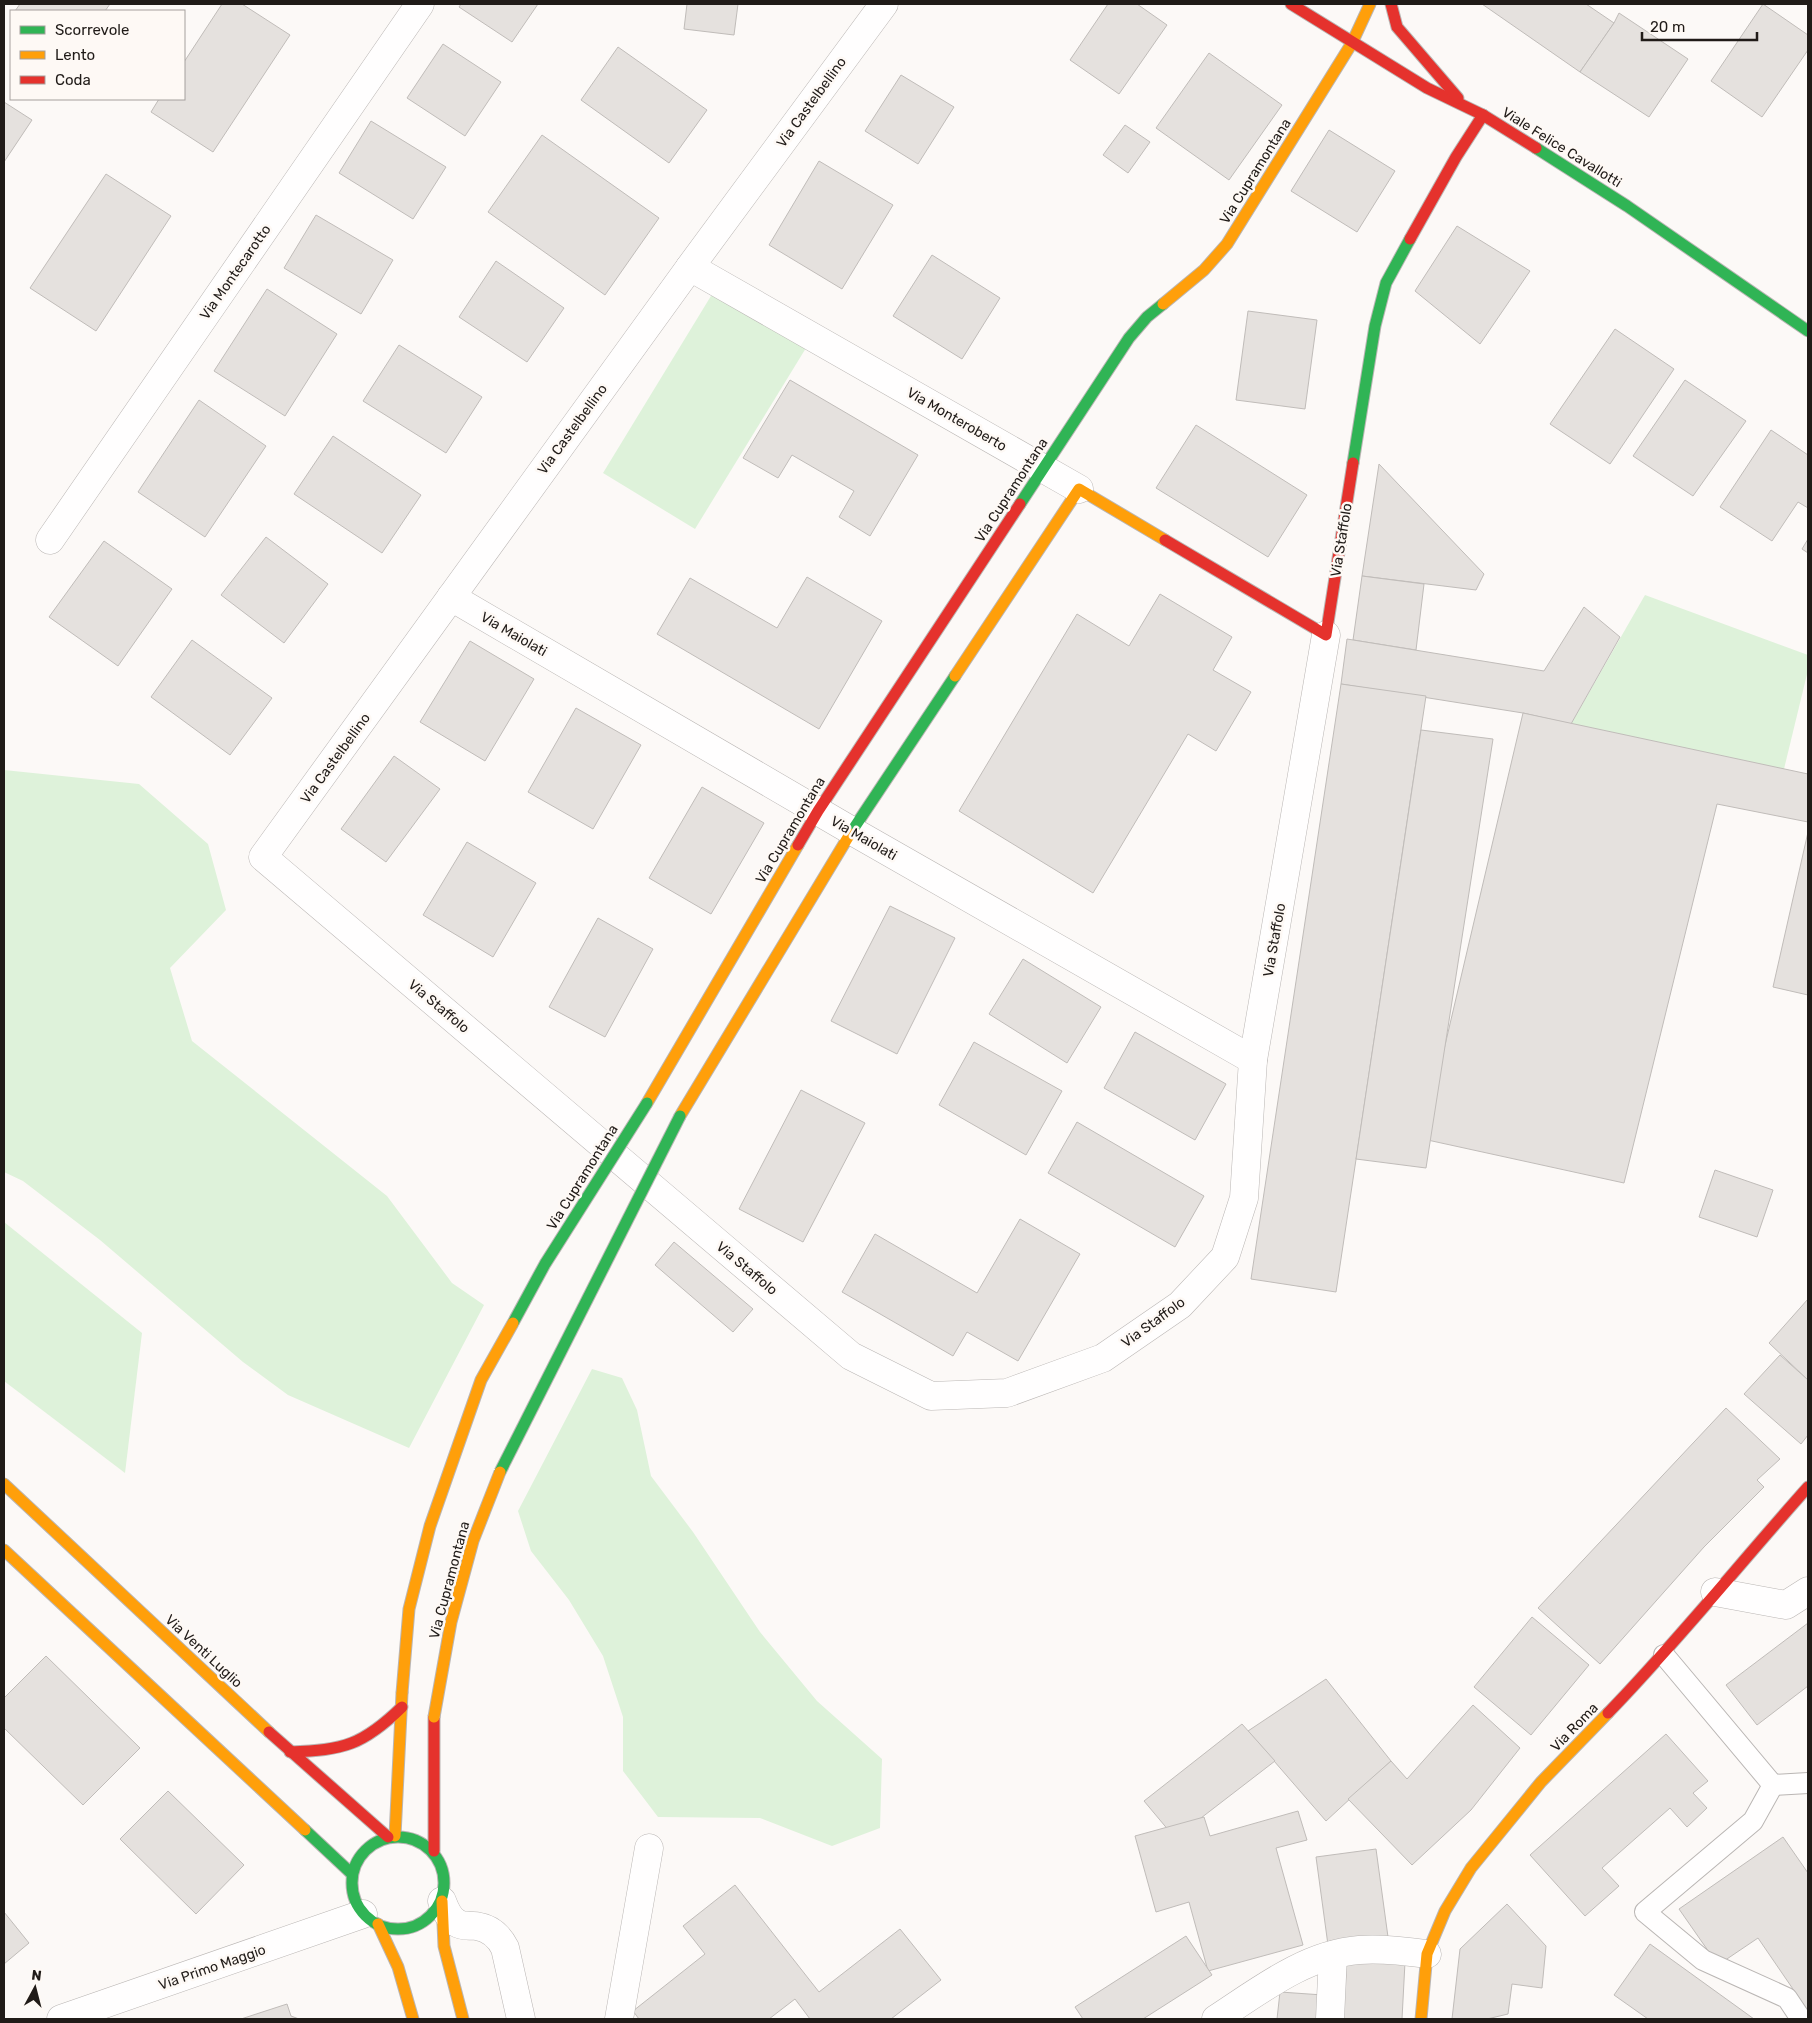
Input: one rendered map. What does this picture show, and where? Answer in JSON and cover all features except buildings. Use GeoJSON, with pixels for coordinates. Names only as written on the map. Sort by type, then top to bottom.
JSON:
{"type":"FeatureCollection","features":[{"type":"Feature","properties":{"kind":"main road","name":"Viale Felice Cavallotti"},"geometry":{"type":"LineString","coordinates":[[1291,4],[1428,88],[1483,115],[1627,206],[1808,331]]}},
{"type":"Feature","properties":{"kind":"main road","name":"Via Cupramontana"},"geometry":{"type":"LineString","coordinates":[[391,1837],[409,1609],[430,1526],[481,1380],[545,1264],[647,1103],[818,811],[1129,338],[1147,317],[1204,270],[1227,244],[1352,43],[1370,4]]}},
{"type":"Feature","properties":{"kind":"main road"},"geometry":{"type":"LineString","coordinates":[[1391,4],[1397,27],[1465,106]]}},
{"type":"Feature","properties":{"kind":"main road","name":"Via Staffolo"},"geometry":{"type":"LineString","coordinates":[[1326,635],[1375,326],[1386,282],[1456,157],[1483,115]]}},
{"type":"Feature","properties":{"kind":"main road","name":"Via Cupramontana"},"geometry":{"type":"LineString","coordinates":[[434,1851],[434,1717],[451,1622],[468,1559],[503,1464],[680,1116],[852,831],[1079,489]]}},
{"type":"Feature","properties":{"kind":"main road","name":"Via Monteroberto"},"geometry":{"type":"LineString","coordinates":[[1079,489],[1326,635]]}},
{"type":"Feature","properties":{"kind":"main road","name":"Via Venti Luglio"},"geometry":{"type":"LineString","coordinates":[[4,1484],[290,1752],[391,1837]]}},
{"type":"Feature","properties":{"kind":"main road","name":"Via Roma"},"geometry":{"type":"LineString","coordinates":[[1421,2019],[1427,1954],[1445,1911],[1470,1868],[1542,1782],[1664,1655],[1715,1592],[1808,1488]]}},
{"type":"Feature","properties":{"kind":"main road"},"geometry":{"type":"LineString","coordinates":[[4,1550],[352,1874]]}},
{"type":"Feature","properties":{"kind":"main road"},"geometry":{"type":"LineString","coordinates":[[290,1752],[332,1752],[354,1745],[382,1728],[402,1707]]}},
{"type":"Feature","properties":{"kind":"main road"},"geometry":{"type":"LineString","coordinates":[[413,2019],[398,1967],[370,1919],[356,1902],[352,1888],[352,1874],[357,1861],[376,1842],[391,1837],[415,1839],[434,1851],[444,1871],[446,1886],[442,1901],[440,1926],[443,1946],[463,2019]]}},
{"type":"Feature","properties":{"kind":"main road"},"geometry":{"type":"LineString","coordinates":[[370,1919],[392,1929],[408,1929],[422,1923],[434,1914],[442,1901]]}},
{"type":"Feature","properties":{"kind":"street","name":"Via Montecarotto"},"geometry":{"type":"LineString","coordinates":[[50,540],[420,4]]}},
{"type":"Feature","properties":{"kind":"street","name":"Via Castelbellino"},"geometry":{"type":"LineString","coordinates":[[263,857],[690,267],[884,4]]}},
{"type":"Feature","properties":{"kind":"street","name":"Via Monteroberto"},"geometry":{"type":"LineString","coordinates":[[690,267],[1079,489]]}},
{"type":"Feature","properties":{"kind":"street","name":"Via Maiolati"},"geometry":{"type":"LineString","coordinates":[[451,597],[852,831],[1253,1060]]}},
{"type":"Feature","properties":{"kind":"street","name":"Via Staffolo"},"geometry":{"type":"LineString","coordinates":[[263,857],[851,1356],[932,1396],[1007,1393],[1103,1358],[1180,1305],[1225,1258],[1244,1198],[1253,1060],[1326,635]]}},
{"type":"Feature","properties":{"kind":"street"},"geometry":{"type":"LineString","coordinates":[[1715,1592],[1786,1605],[1808,1591]]}},
{"type":"Feature","properties":{"kind":"street"},"geometry":{"type":"LineString","coordinates":[[620,2019],[648,1848]]}},
{"type":"Feature","properties":{"kind":"street"},"geometry":{"type":"LineString","coordinates":[[442,1901],[451,1918],[456,1923],[462,1926],[477,1926],[495,1933],[501,1939],[505,1948],[521,2019]]}},
{"type":"Feature","properties":{"kind":"street","name":"Via Primo Maggio"},"geometry":{"type":"LineString","coordinates":[[61,2019],[112,2011],[370,1919]]}},
{"type":"Feature","properties":{"kind":"street"},"geometry":{"type":"LineString","coordinates":[[1216,2019],[1281,1976],[1333,1955],[1358,1950],[1399,1950],[1427,1954]]}},
{"type":"Feature","properties":{"kind":"street"},"geometry":{"type":"LineString","coordinates":[[1330,2019],[1333,1955]]}},
{"type":"Feature","properties":{"kind":"lane"},"geometry":{"type":"LineString","coordinates":[[1664,1655],[1773,1785]]}},
{"type":"Feature","properties":{"kind":"lane"},"geometry":{"type":"LineString","coordinates":[[1773,1785],[1808,1783]]}},
{"type":"Feature","properties":{"kind":"lane"},"geometry":{"type":"LineString","coordinates":[[1773,1785],[1753,1821],[1645,1912],[1702,1960],[1787,1998],[1801,2019]]}},
{"type":"Feature","properties":{"kind":"green space"},"geometry":{"type":"Polygon","coordinates":[[[714,291],[806,348],[695,529],[603,473],[714,291]]]}},
{"type":"Feature","properties":{"kind":"green space"},"geometry":{"type":"Polygon","coordinates":[[[1645,595],[1808,655],[1808,670],[1784,769],[1571,724],[1645,595]]]}},
{"type":"Feature","properties":{"kind":"green space"},"geometry":{"type":"Polygon","coordinates":[[[4,770],[139,784],[208,844],[226,910],[170,968],[192,1041],[387,1196],[452,1283],[484,1305],[409,1448],[288,1395],[243,1362],[100,1240],[23,1181],[4,1172],[4,770]]]}},
{"type":"Feature","properties":{"kind":"green space"},"geometry":{"type":"Polygon","coordinates":[[[4,1222],[142,1333],[125,1473],[4,1381],[4,1222]]]}},
{"type":"Feature","properties":{"kind":"green space"},"geometry":{"type":"Polygon","coordinates":[[[592,1369],[622,1378],[637,1410],[651,1476],[693,1532],[760,1632],[817,1701],[882,1759],[880,1828],[832,1846],[760,1818],[658,1817],[623,1771],[623,1717],[603,1656],[569,1600],[531,1551],[518,1511],[592,1369]]]}},
{"type":"Feature","properties":{"kind":"traffic: fast"},"geometry":{"type":"LineString","coordinates":[[1536,148],[1627,206],[1808,331]]}},
{"type":"Feature","properties":{"kind":"traffic: fast"},"geometry":{"type":"LineString","coordinates":[[1353,463],[1375,326],[1386,283],[1410,239]]}},
{"type":"Feature","properties":{"kind":"traffic: fast"},"geometry":{"type":"LineString","coordinates":[[1020,504],[1129,338],[1147,317],[1163,304]]}},
{"type":"Feature","properties":{"kind":"traffic: fast"},"geometry":{"type":"LineString","coordinates":[[850,834],[955,676]]}},
{"type":"Feature","properties":{"kind":"traffic: fast"},"geometry":{"type":"LineString","coordinates":[[513,1323],[545,1264],[647,1103]]}},
{"type":"Feature","properties":{"kind":"traffic: fast"},"geometry":{"type":"LineString","coordinates":[[500,1472],[680,1116]]}},
{"type":"Feature","properties":{"kind":"traffic: fast"},"geometry":{"type":"LineString","coordinates":[[305,1830],[352,1874]]}},
{"type":"Feature","properties":{"kind":"traffic: fast"},"geometry":{"type":"LineString","coordinates":[[389,1837],[407,1837],[424,1844],[437,1857],[444,1874],[444,1883],[444,1892],[437,1909],[424,1922],[407,1929],[389,1929],[372,1922],[359,1909],[352,1892],[352,1874],[359,1857],[372,1844],[389,1837]]}},
{"type":"Feature","properties":{"kind":"traffic: slow"},"geometry":{"type":"LineString","coordinates":[[1163,304],[1204,270],[1227,244],[1352,43],[1370,4]]}},
{"type":"Feature","properties":{"kind":"traffic: slow"},"geometry":{"type":"LineString","coordinates":[[955,676],[1079,489],[1165,540]]}},
{"type":"Feature","properties":{"kind":"traffic: slow"},"geometry":{"type":"LineString","coordinates":[[680,1116],[850,834]]}},
{"type":"Feature","properties":{"kind":"traffic: slow"},"geometry":{"type":"LineString","coordinates":[[647,1103],[798,845]]}},
{"type":"Feature","properties":{"kind":"traffic: slow"},"geometry":{"type":"LineString","coordinates":[[402,1693],[409,1609],[430,1526],[481,1380],[513,1323]]}},
{"type":"Feature","properties":{"kind":"traffic: slow"},"geometry":{"type":"LineString","coordinates":[[434,1717],[451,1622],[473,1541],[500,1472]]}},
{"type":"Feature","properties":{"kind":"traffic: slow"},"geometry":{"type":"LineString","coordinates":[[4,1484],[269,1732]]}},
{"type":"Feature","properties":{"kind":"traffic: slow"},"geometry":{"type":"LineString","coordinates":[[4,1550],[305,1830]]}},
{"type":"Feature","properties":{"kind":"traffic: slow"},"geometry":{"type":"LineString","coordinates":[[395,1836],[402,1693]]}},
{"type":"Feature","properties":{"kind":"traffic: slow"},"geometry":{"type":"LineString","coordinates":[[1421,2019],[1427,1954],[1445,1911],[1471,1868],[1541,1782],[1608,1713]]}},
{"type":"Feature","properties":{"kind":"traffic: slow"},"geometry":{"type":"LineString","coordinates":[[442,1901],[444,1946],[463,2019]]}},
{"type":"Feature","properties":{"kind":"traffic: slow"},"geometry":{"type":"LineString","coordinates":[[378,1924],[398,1967],[413,2019]]}},
{"type":"Feature","properties":{"kind":"traffic: jam"},"geometry":{"type":"LineString","coordinates":[[1291,4],[1427,88],[1483,115],[1536,148]]}},
{"type":"Feature","properties":{"kind":"traffic: jam"},"geometry":{"type":"LineString","coordinates":[[1391,4],[1397,27],[1458,98]]}},
{"type":"Feature","properties":{"kind":"traffic: jam"},"geometry":{"type":"LineString","coordinates":[[1410,239],[1456,157],[1483,115]]}},
{"type":"Feature","properties":{"kind":"traffic: jam"},"geometry":{"type":"LineString","coordinates":[[1165,540],[1326,635],[1353,463]]}},
{"type":"Feature","properties":{"kind":"traffic: jam"},"geometry":{"type":"LineString","coordinates":[[798,845],[818,811],[1020,504]]}},
{"type":"Feature","properties":{"kind":"traffic: jam"},"geometry":{"type":"LineString","coordinates":[[1608,1713],[1684,1630],[1808,1487]]}},
{"type":"Feature","properties":{"kind":"traffic: jam"},"geometry":{"type":"LineString","coordinates":[[290,1752],[339,1747],[352,1743],[376,1730],[402,1707]]}},
{"type":"Feature","properties":{"kind":"traffic: jam"},"geometry":{"type":"LineString","coordinates":[[434,1717],[434,1851]]}},
{"type":"Feature","properties":{"kind":"traffic: jam"},"geometry":{"type":"LineString","coordinates":[[269,1732],[388,1837]]}}]}
